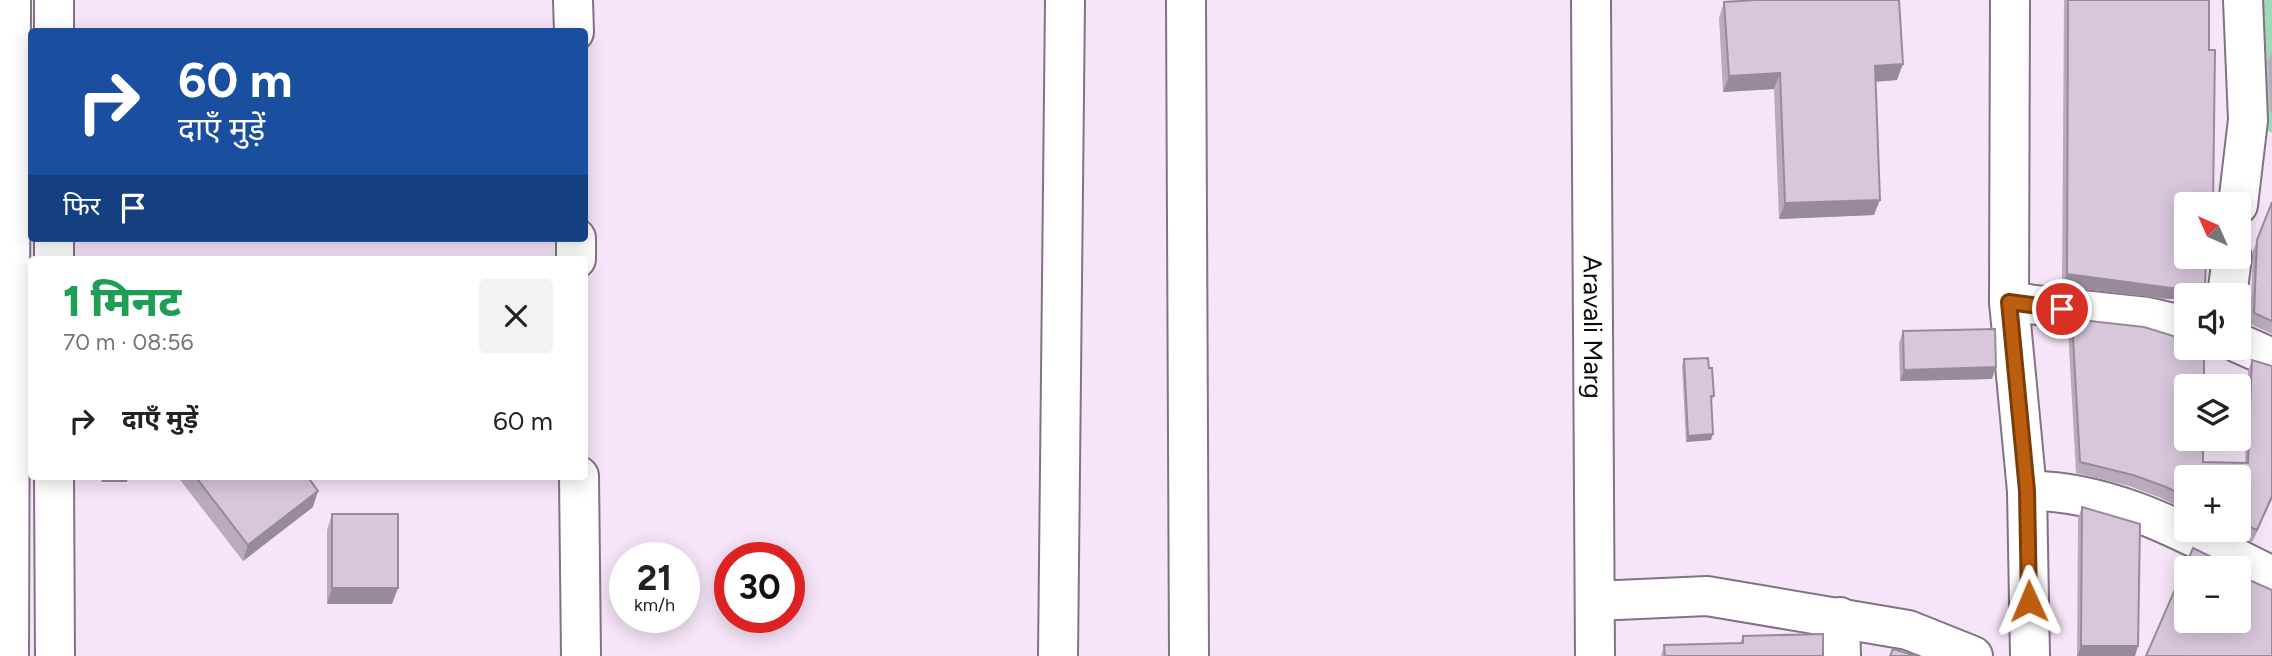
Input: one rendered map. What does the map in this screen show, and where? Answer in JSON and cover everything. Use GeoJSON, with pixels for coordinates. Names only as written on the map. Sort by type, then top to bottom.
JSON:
{"type":"FeatureCollection","features":[{"type":"Feature","properties":{"kind":"street"},"geometry":{"type":"LineString","coordinates":[[9,656],[4,568],[10,0]]}},
{"type":"Feature","properties":{"kind":"street"},"geometry":{"type":"LineString","coordinates":[[54,0],[54,28]]}},
{"type":"Feature","properties":{"kind":"street"},"geometry":{"type":"LineString","coordinates":[[573,0],[573,28]]}},
{"type":"Feature","properties":{"kind":"street"},"geometry":{"type":"LineString","coordinates":[[1058,656],[1065,0]]}},
{"type":"Feature","properties":{"kind":"street"},"geometry":{"type":"LineString","coordinates":[[1186,0],[1189,656]]}},
{"type":"Feature","properties":{"kind":"street","name":"Aravali Marg"},"geometry":{"type":"LineString","coordinates":[[1591,0],[1595,656]]}},
{"type":"Feature","properties":{"kind":"street"},"geometry":{"type":"LineString","coordinates":[[2010,0],[2009,302],[2027,491],[2030,656]]}},
{"type":"Feature","properties":{"kind":"street"},"geometry":{"type":"LineString","coordinates":[[2242,192],[2260,127],[2243,0]]}},
{"type":"Feature","properties":{"kind":"street"},"geometry":{"type":"LineString","coordinates":[[2009,302],[2147,317],[2174,323]]}},
{"type":"Feature","properties":{"kind":"street"},"geometry":{"type":"LineString","coordinates":[[2251,349],[2272,358]]}},
{"type":"Feature","properties":{"kind":"street"},"geometry":{"type":"LineString","coordinates":[[54,480],[55,656]]}},
{"type":"Feature","properties":{"kind":"street"},"geometry":{"type":"LineString","coordinates":[[579,480],[581,656]]}},
{"type":"Feature","properties":{"kind":"street"},"geometry":{"type":"LineString","coordinates":[[2027,491],[2050,490],[2136,511],[2272,576]]}},
{"type":"Feature","properties":{"kind":"street"},"geometry":{"type":"LineString","coordinates":[[1595,601],[1707,596],[1908,630],[1973,656]]}},
{"type":"Feature","properties":{"kind":"street"},"geometry":{"type":"LineString","coordinates":[[1840,617],[1841,656]]}},
{"type":"Feature","properties":{"kind":"green space"},"geometry":{"type":"Polygon","coordinates":[[[2243,0],[2272,0],[2272,133],[2248,120],[2243,0]]]}},
{"type":"Feature","properties":{"kind":"building"},"geometry":{"type":"Polygon","coordinates":[[[1899,0],[1903,64],[1875,66],[1880,200],[1785,203],[1780,73],[1729,76],[1724,2],[1899,0]]]}},
{"type":"Feature","properties":{"kind":"building"},"geometry":{"type":"Polygon","coordinates":[[[2068,0],[2209,0],[2209,50],[2215,50],[2213,192],[2174,192],[2174,270],[2206,270],[2205,283],[2174,283],[2174,288],[2171,288],[2067,274],[2068,0]]]}},
{"type":"Feature","properties":{"kind":"building"},"geometry":{"type":"Polygon","coordinates":[[[2272,202],[2272,321],[2254,313],[2257,240],[2272,202]]]}},
{"type":"Feature","properties":{"kind":"building"},"geometry":{"type":"Polygon","coordinates":[[[2072,319],[2144,327],[2174,336],[2174,360],[2204,360],[2204,374],[2174,374],[2174,451],[2203,451],[2203,462],[2248,463],[2248,451],[2251,451],[2252,360],[2272,366],[2272,496],[2257,530],[2251,527],[2251,465],[2174,465],[2174,491],[2133,475],[2080,462],[2072,319]]]}},
{"type":"Feature","properties":{"kind":"building"},"geometry":{"type":"Polygon","coordinates":[[[1995,329],[1996,367],[1904,370],[1903,331],[1995,329]]]}},
{"type":"Feature","properties":{"kind":"building"},"geometry":{"type":"Polygon","coordinates":[[[1708,358],[1709,368],[1712,368],[1714,396],[1711,396],[1713,434],[1688,436],[1684,359],[1708,358]]]}},
{"type":"Feature","properties":{"kind":"building"},"geometry":{"type":"Polygon","coordinates":[[[198,480],[310,480],[318,491],[248,545],[198,480]]]}},
{"type":"Feature","properties":{"kind":"building"},"geometry":{"type":"Polygon","coordinates":[[[2082,507],[2140,524],[2138,646],[2081,646],[2082,507]]]}},
{"type":"Feature","properties":{"kind":"building"},"geometry":{"type":"Polygon","coordinates":[[[332,514],[398,514],[398,588],[332,588],[332,514]]]}},
{"type":"Feature","properties":{"kind":"building"},"geometry":{"type":"Polygon","coordinates":[[[2193,548],[2209,556],[2190,556],[2193,548]]]}},
{"type":"Feature","properties":{"kind":"building"},"geometry":{"type":"Polygon","coordinates":[[[2251,581],[2272,590],[2272,656],[2146,656],[2174,592],[2174,633],[2251,633],[2251,581]]]}},
{"type":"Feature","properties":{"kind":"building"},"geometry":{"type":"Polygon","coordinates":[[[1823,634],[1823,656],[1665,656],[1664,645],[1743,643],[1743,636],[1823,634]]]}},
{"type":"Feature","properties":{"kind":"building"},"geometry":{"type":"Polygon","coordinates":[[[1893,649],[1916,656],[1890,656],[1893,649]]]}},
{"type":"Feature","properties":{"kind":"route"},"geometry":{"type":"LineString","coordinates":[[2029,601],[2027,491],[2009,302],[2062,309]]}}]}
